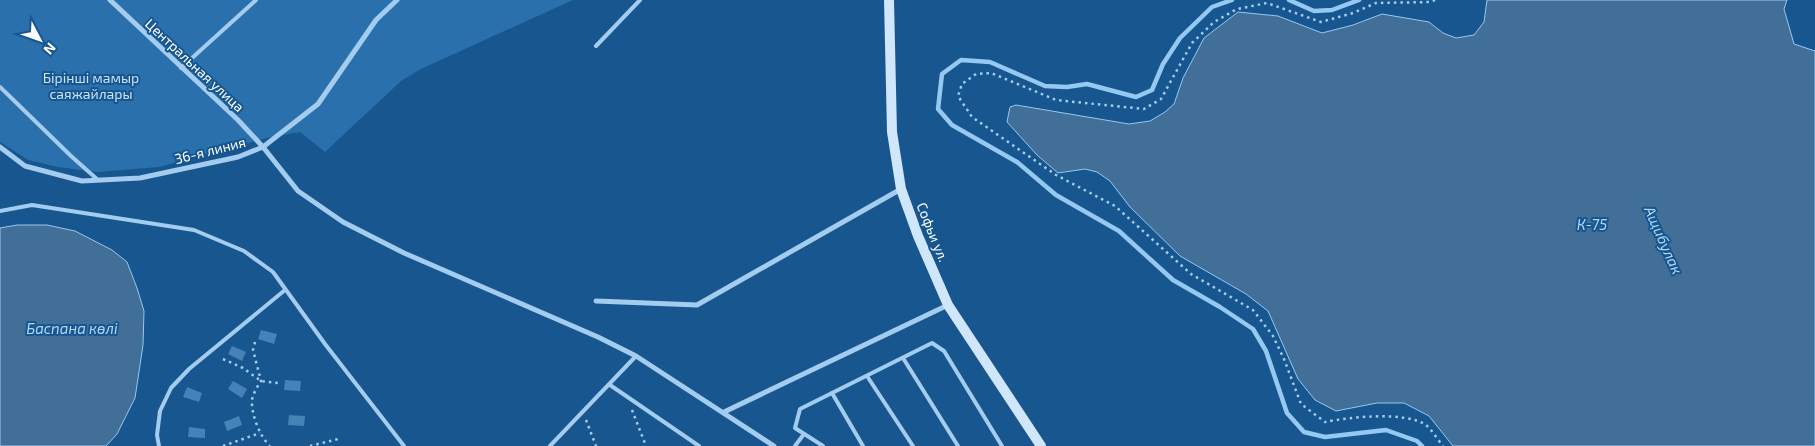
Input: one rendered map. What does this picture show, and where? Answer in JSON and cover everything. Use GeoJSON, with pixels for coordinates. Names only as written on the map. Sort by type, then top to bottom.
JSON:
{"type":"FeatureCollection","features":[{"type":"Feature","properties":{"kind":"street","name":"Центральная улица"},"geometry":{"type":"LineString","coordinates":[[111,0],[238,120],[263,147],[298,191],[343,222],[404,253],[598,337],[636,356],[774,446]]}},
{"type":"Feature","properties":{"kind":"street","name":"36-я линия"},"geometry":{"type":"LineString","coordinates":[[0,147],[25,166],[82,181],[140,178],[238,157],[263,147],[318,104],[376,20],[398,0]]}},
{"type":"Feature","properties":{"kind":"street","name":"Софьи ул."},"geometry":{"type":"LineString","coordinates":[[889,0],[892,132],[901,189],[918,236],[948,305],[1041,446]]}},
{"type":"Feature","properties":{"kind":"street"},"geometry":{"type":"LineString","coordinates":[[596,301],[697,305],[901,189]]}},
{"type":"Feature","properties":{"kind":"street"},"geometry":{"type":"LineString","coordinates":[[724,412],[948,305]]}},
{"type":"Feature","properties":{"kind":"lane"},"geometry":{"type":"LineString","coordinates":[[181,68],[256,0]]}},
{"type":"Feature","properties":{"kind":"lane"},"geometry":{"type":"LineString","coordinates":[[596,46],[640,0]]}},
{"type":"Feature","properties":{"kind":"lane"},"geometry":{"type":"LineString","coordinates":[[0,87],[98,181]]}},
{"type":"Feature","properties":{"kind":"lane"},"geometry":{"type":"LineString","coordinates":[[0,211],[32,205],[194,230],[244,252],[273,272],[325,344],[404,446]]}},
{"type":"Feature","properties":{"kind":"lane"},"geometry":{"type":"LineString","coordinates":[[159,446],[157,434],[160,411],[171,388],[189,369],[285,290]]}},
{"type":"Feature","properties":{"kind":"lane"},"geometry":{"type":"LineString","coordinates":[[823,446],[795,428],[800,409],[932,343],[944,352],[1002,446]]}},
{"type":"Feature","properties":{"kind":"lane"},"geometry":{"type":"LineString","coordinates":[[550,446],[636,356]]}},
{"type":"Feature","properties":{"kind":"lane"},"geometry":{"type":"LineString","coordinates":[[903,358],[958,446]]}},
{"type":"Feature","properties":{"kind":"lane"},"geometry":{"type":"LineString","coordinates":[[867,376],[913,446]]}},
{"type":"Feature","properties":{"kind":"lane"},"geometry":{"type":"LineString","coordinates":[[610,385],[699,446]]}},
{"type":"Feature","properties":{"kind":"lane"},"geometry":{"type":"LineString","coordinates":[[832,393],[863,446]]}},
{"type":"Feature","properties":{"kind":"lane"},"geometry":{"type":"LineString","coordinates":[[795,446],[804,434]]}},
{"type":"Feature","properties":{"kind":"path"},"geometry":{"type":"LineString","coordinates":[[1435,0],[1430,2],[1376,3],[1353,13],[1321,22],[1267,3],[1237,9],[1214,22],[1192,43],[1161,99],[1144,108],[1056,100],[991,73],[976,74],[962,84],[958,96],[972,117],[1056,175],[1115,206],[1191,274],[1254,310],[1273,336],[1301,404],[1325,422],[1348,418],[1405,417],[1426,425],[1443,446]]}},
{"type":"Feature","properties":{"kind":"path"},"geometry":{"type":"LineString","coordinates":[[255,342],[253,350],[261,381],[255,390],[252,401],[260,433],[270,446]]}},
{"type":"Feature","properties":{"kind":"path"},"geometry":{"type":"LineString","coordinates":[[224,359],[243,368],[261,381],[278,383]]}},
{"type":"Feature","properties":{"kind":"path"},"geometry":{"type":"LineString","coordinates":[[628,398],[646,446]]}},
{"type":"Feature","properties":{"kind":"path"},"geometry":{"type":"LineString","coordinates":[[582,412],[596,446]]}},
{"type":"Feature","properties":{"kind":"path"},"geometry":{"type":"LineString","coordinates":[[223,446],[260,433]]}},
{"type":"Feature","properties":{"kind":"path"},"geometry":{"type":"LineString","coordinates":[[310,446],[338,439]]}},
{"type":"Feature","properties":{"kind":"green space","name":"Бірінші мамыр саяжайлары"},"geometry":{"type":"Polygon","coordinates":[[[0,0],[573,0],[421,69],[401,81],[325,152],[300,132],[267,138],[159,167],[97,172],[58,167],[28,160],[0,142],[0,0]]]}},
{"type":"Feature","properties":{"kind":"water","name":"К-75"},"geometry":{"type":"Polygon","coordinates":[[[1487,0],[1787,0],[1784,9],[1794,44],[1815,51],[1815,446],[1453,446],[1429,416],[1404,403],[1377,403],[1336,411],[1315,400],[1298,379],[1268,311],[1246,294],[1180,256],[1130,207],[1110,181],[1097,172],[1085,169],[1058,173],[1037,155],[1007,122],[1010,107],[1016,105],[1129,124],[1150,121],[1174,104],[1183,78],[1204,38],[1238,12],[1278,16],[1322,33],[1353,25],[1382,14],[1429,22],[1443,33],[1456,38],[1474,35],[1484,22],[1487,0]]]}},
{"type":"Feature","properties":{"kind":"water","name":"Баспана көлі"},"geometry":{"type":"Polygon","coordinates":[[[17,225],[47,225],[75,231],[112,250],[127,262],[144,311],[143,345],[135,398],[117,434],[106,446],[0,446],[0,228],[17,225]]]}},
{"type":"Feature","properties":{"kind":"building"},"geometry":{"type":"Polygon","coordinates":[[[261,330],[277,334],[274,344],[258,339],[261,330]]]}},
{"type":"Feature","properties":{"kind":"building"},"geometry":{"type":"Polygon","coordinates":[[[232,346],[246,352],[242,361],[228,354],[232,346]]]}},
{"type":"Feature","properties":{"kind":"building"},"geometry":{"type":"Polygon","coordinates":[[[285,380],[301,381],[300,391],[284,390],[285,380]]]}},
{"type":"Feature","properties":{"kind":"building"},"geometry":{"type":"Polygon","coordinates":[[[233,381],[247,389],[242,398],[228,389],[233,381]]]}},
{"type":"Feature","properties":{"kind":"building"},"geometry":{"type":"Polygon","coordinates":[[[187,387],[202,393],[199,402],[183,397],[187,387]]]}},
{"type":"Feature","properties":{"kind":"building"},"geometry":{"type":"Polygon","coordinates":[[[289,415],[305,416],[304,426],[288,425],[289,415]]]}},
{"type":"Feature","properties":{"kind":"building"},"geometry":{"type":"Polygon","coordinates":[[[239,416],[242,425],[227,431],[224,422],[239,416]]]}},
{"type":"Feature","properties":{"kind":"building"},"geometry":{"type":"Polygon","coordinates":[[[189,427],[205,429],[205,438],[188,437],[189,427]]]}},
{"type":"Feature","properties":{"kind":"waterway"},"geometry":{"type":"LineString","coordinates":[[1232,0],[1212,7],[1180,38],[1163,64],[1152,90],[1136,97],[1087,84],[1067,87],[1045,86],[990,62],[961,60],[942,74],[938,109],[952,125],[1017,162],[1056,195],[1119,231],[1173,280],[1220,307],[1253,329],[1266,351],[1287,413],[1304,432],[1325,437],[1386,430],[1417,441],[1422,446]]}},
{"type":"Feature","properties":{"kind":"waterway"},"geometry":{"type":"LineString","coordinates":[[1289,0],[1314,11],[1332,10],[1359,0]]}},
{"type":"Feature","properties":{"kind":"water label","name":"Ащибулак"},"geometry":{"type":"Point","coordinates":[1664,240]}}]}
